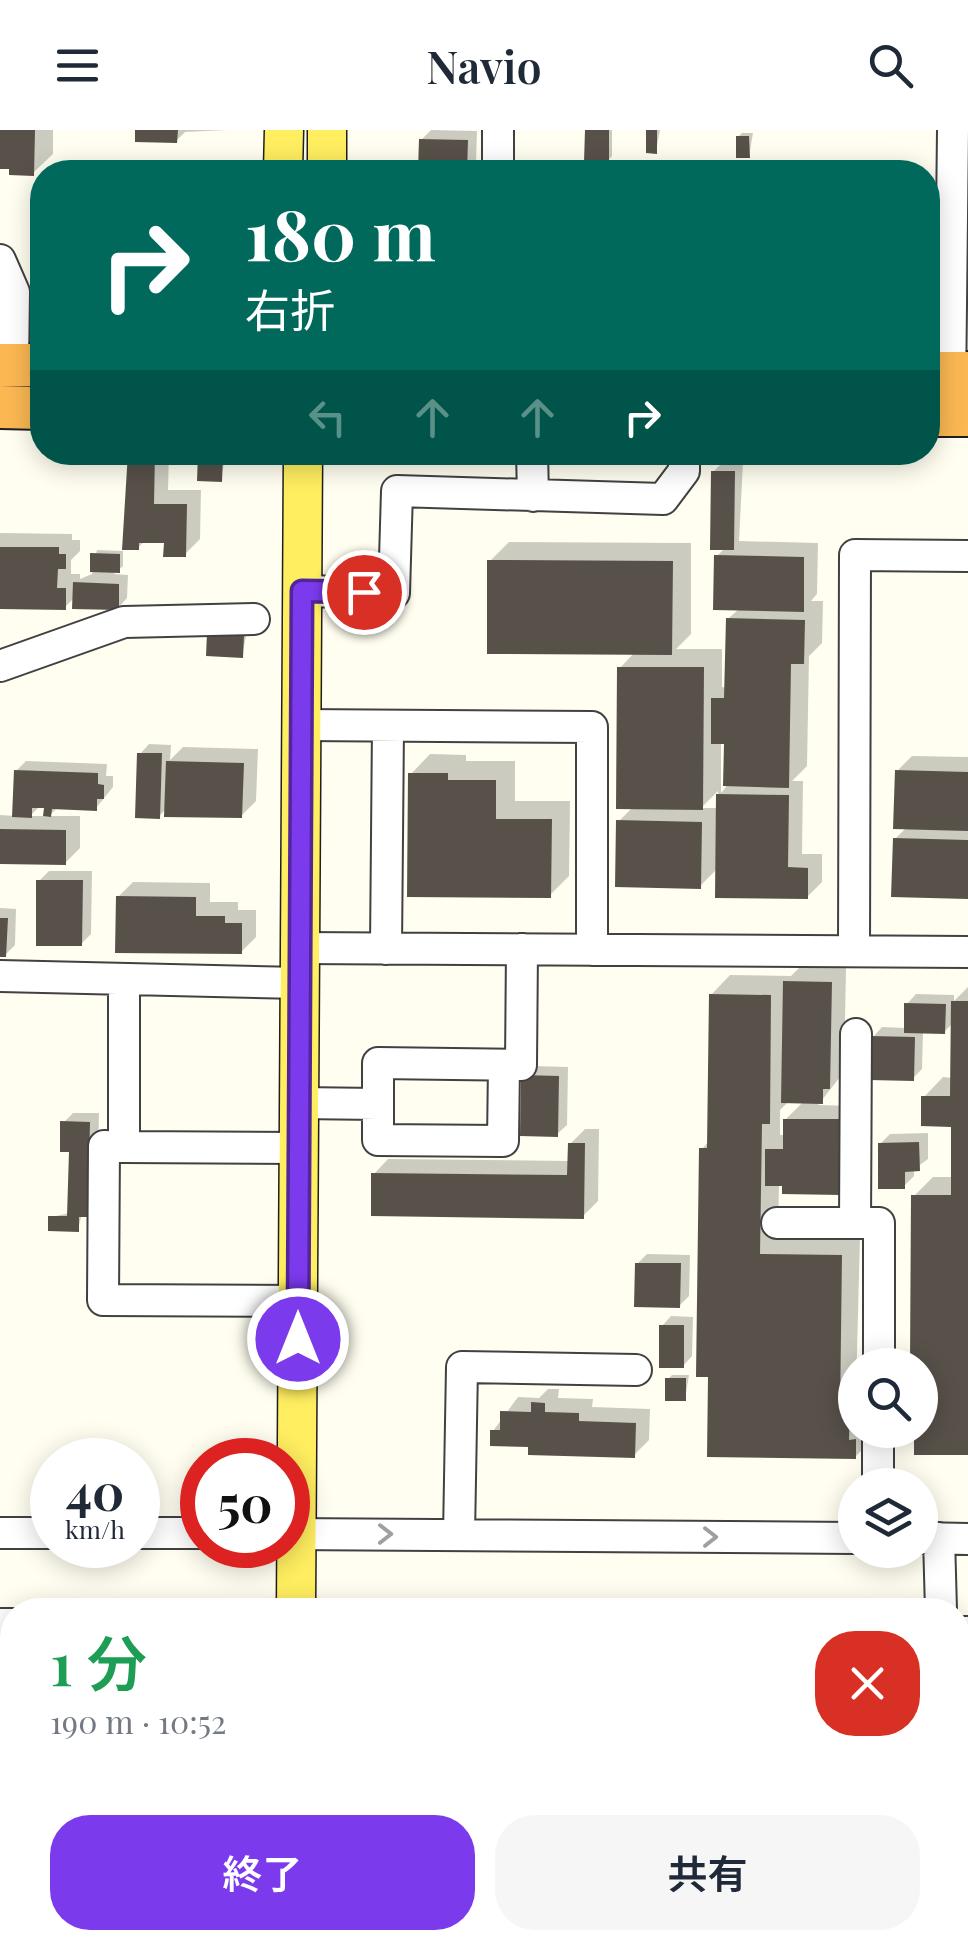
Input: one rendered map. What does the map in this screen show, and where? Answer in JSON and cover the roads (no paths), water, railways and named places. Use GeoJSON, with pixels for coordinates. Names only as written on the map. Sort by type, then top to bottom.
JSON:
{"type":"FeatureCollection","features":[{"type":"Feature","properties":{"kind":"highway"},"geometry":{"type":"LineString","coordinates":[[0,408],[30,408]]}},
{"type":"Feature","properties":{"kind":"main road"},"geometry":{"type":"LineString","coordinates":[[327,160],[328,130]]}},
{"type":"Feature","properties":{"kind":"main road"},"geometry":{"type":"LineString","coordinates":[[294,1438],[304,465]]}},
{"type":"Feature","properties":{"kind":"main road"},"geometry":{"type":"LineString","coordinates":[[294,1568],[295,1598]]}},
{"type":"Feature","properties":{"kind":"street"},"geometry":{"type":"LineString","coordinates":[[498,130],[498,160]]}},
{"type":"Feature","properties":{"kind":"street"},"geometry":{"type":"LineString","coordinates":[[949,415],[952,130]]}},
{"type":"Feature","properties":{"kind":"street"},"geometry":{"type":"LineString","coordinates":[[0,260],[14,292],[18,365]]}},
{"type":"Feature","properties":{"kind":"street"},"geometry":{"type":"LineString","coordinates":[[532,465],[532,496]]}},
{"type":"Feature","properties":{"kind":"street"},"geometry":{"type":"LineString","coordinates":[[302,591],[394,593],[396,491],[663,500],[684,472],[684,465]]}},
{"type":"Feature","properties":{"kind":"street"},"geometry":{"type":"LineString","coordinates":[[854,951],[855,555],[968,556]]}},
{"type":"Feature","properties":{"kind":"street"},"geometry":{"type":"LineString","coordinates":[[0,666],[124,622],[254,618]]}},
{"type":"Feature","properties":{"kind":"street"},"geometry":{"type":"LineString","coordinates":[[302,724],[592,727],[592,950]]}},
{"type":"Feature","properties":{"kind":"street"},"geometry":{"type":"LineString","coordinates":[[386,949],[388,726]]}},
{"type":"Feature","properties":{"kind":"street"},"geometry":{"type":"LineString","coordinates":[[0,976],[124,981],[300,966],[386,949],[968,952]]}},
{"type":"Feature","properties":{"kind":"street"},"geometry":{"type":"LineString","coordinates":[[504,1065],[503,1141],[378,1140],[378,1063],[521,1064],[522,950]]}},
{"type":"Feature","properties":{"kind":"street"},"geometry":{"type":"LineString","coordinates":[[124,981],[124,1146]]}},
{"type":"Feature","properties":{"kind":"street"},"geometry":{"type":"LineString","coordinates":[[855,1223],[856,1034]]}},
{"type":"Feature","properties":{"kind":"street"},"geometry":{"type":"LineString","coordinates":[[299,1103],[378,1104]]}},
{"type":"Feature","properties":{"kind":"street"},"geometry":{"type":"LineString","coordinates":[[298,1301],[103,1300],[104,1146],[299,1148]]}},
{"type":"Feature","properties":{"kind":"street"},"geometry":{"type":"LineString","coordinates":[[776,1223],[879,1223],[878,1348]]}},
{"type":"Feature","properties":{"kind":"street"},"geometry":{"type":"LineString","coordinates":[[459,1534],[462,1367],[636,1370]]}},
{"type":"Feature","properties":{"kind":"street"},"geometry":{"type":"LineString","coordinates":[[0,1533],[30,1533]]}},
{"type":"Feature","properties":{"kind":"street"},"geometry":{"type":"LineString","coordinates":[[310,1534],[838,1538]]}},
{"type":"Feature","properties":{"kind":"street"},"geometry":{"type":"LineString","coordinates":[[941,1598],[942,1538]]}}]}
